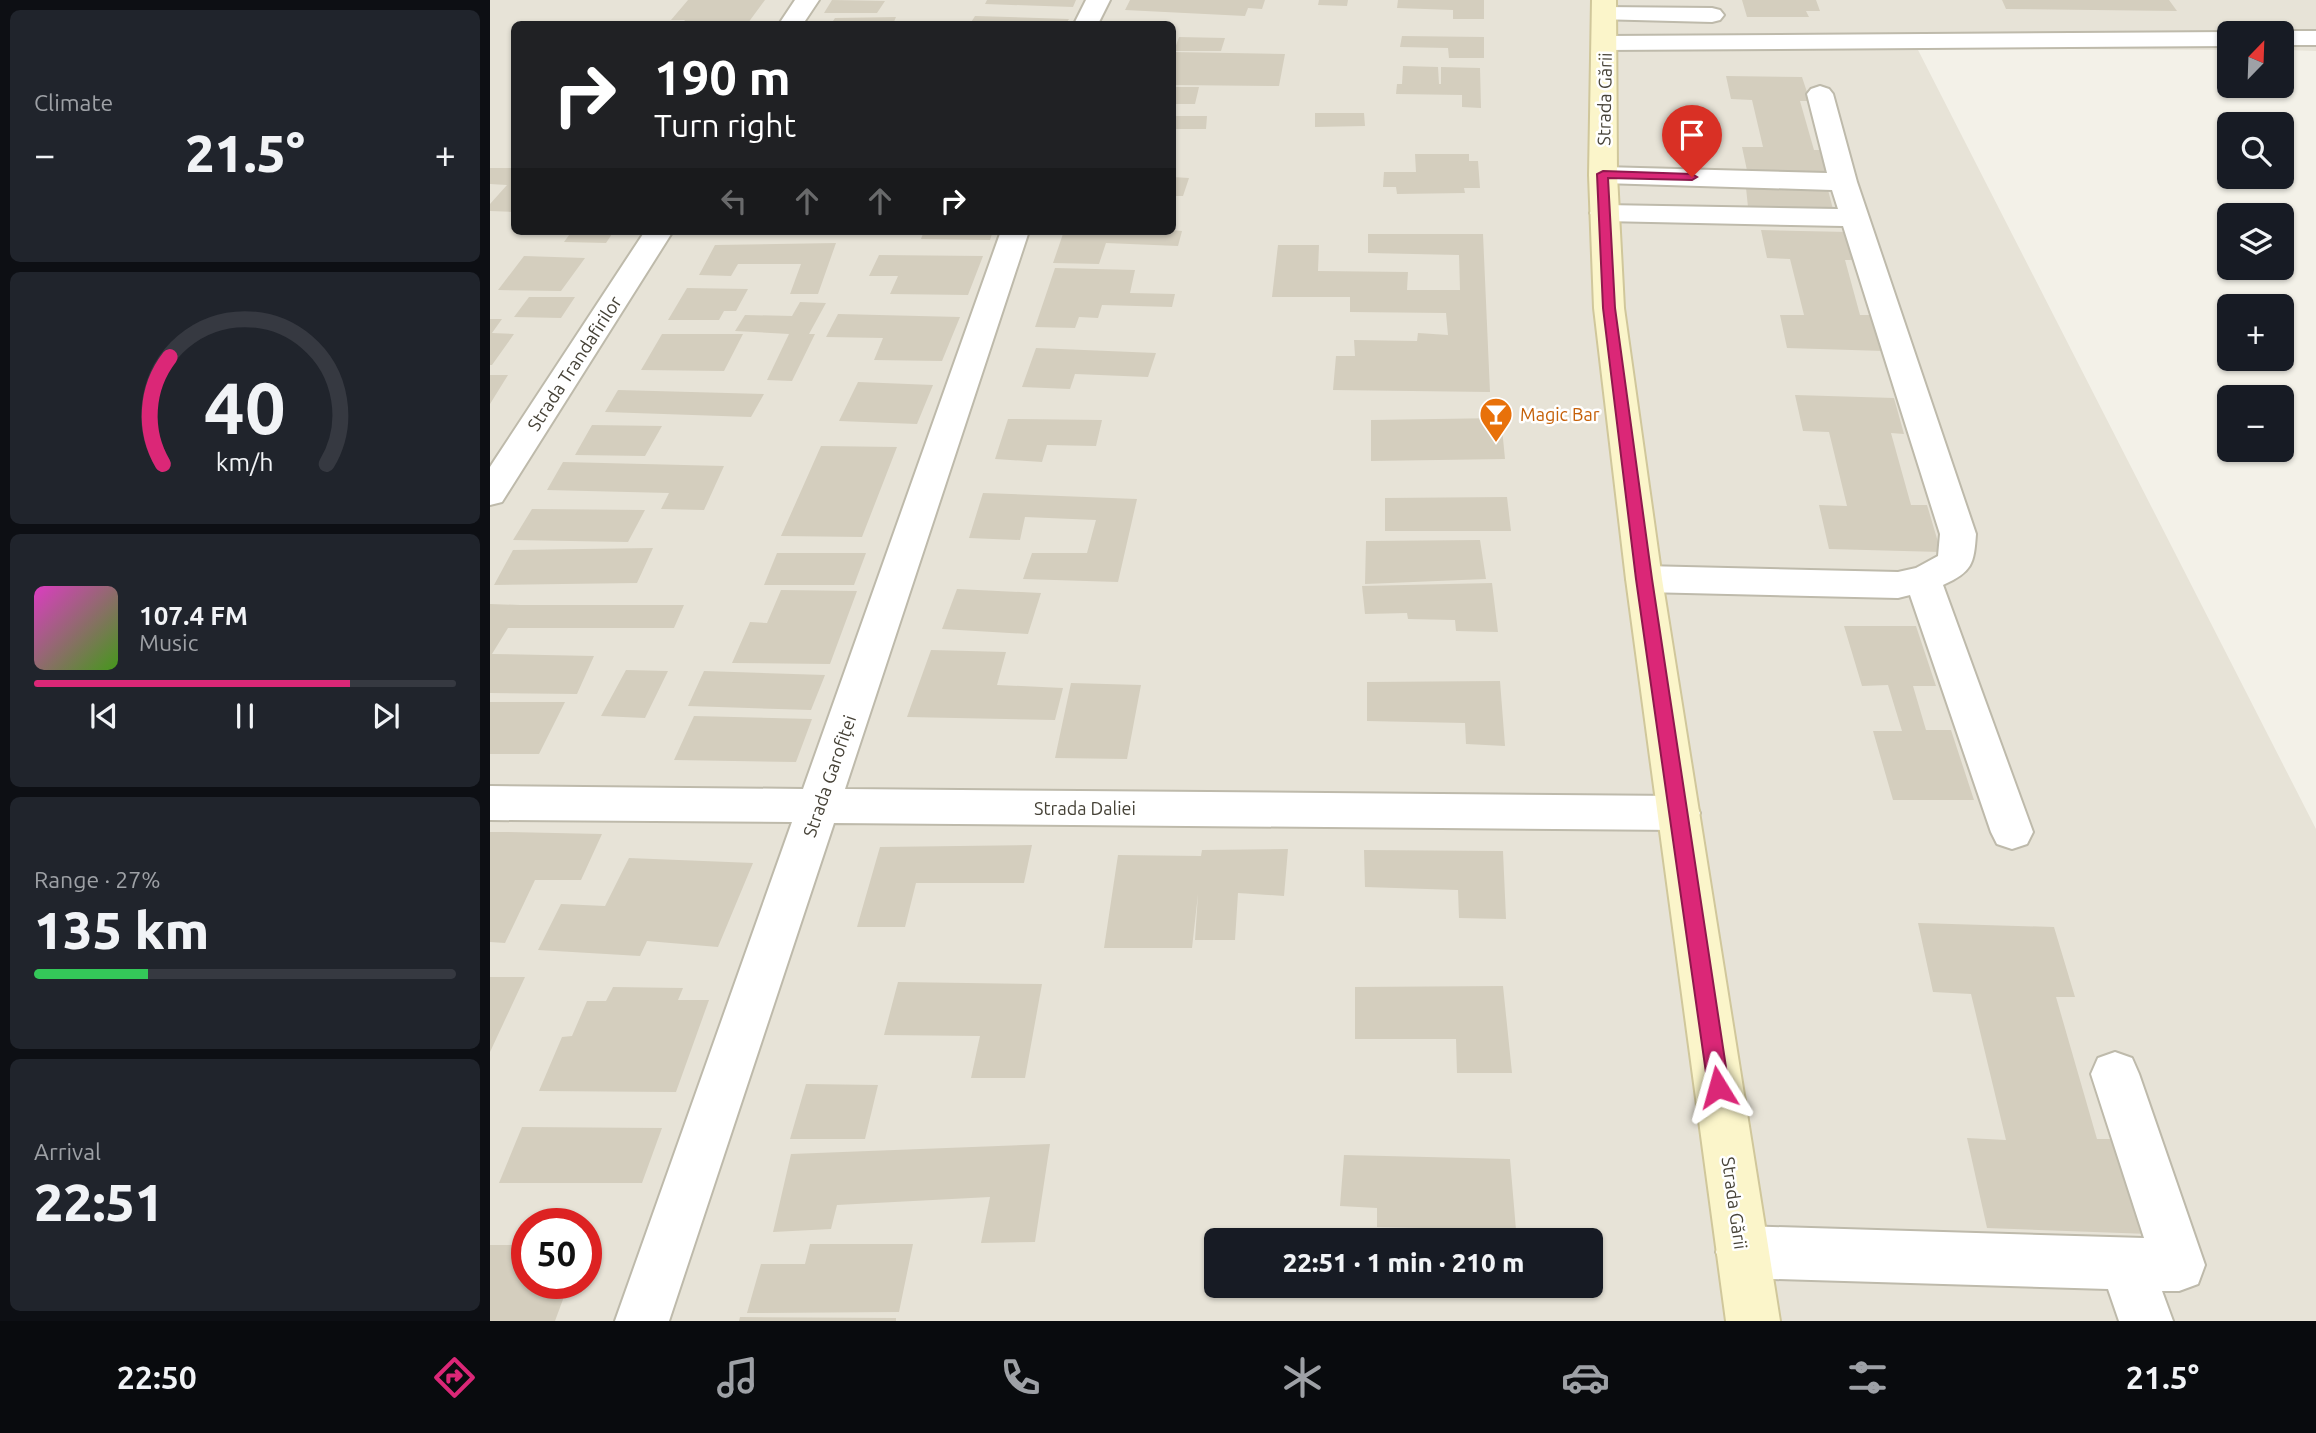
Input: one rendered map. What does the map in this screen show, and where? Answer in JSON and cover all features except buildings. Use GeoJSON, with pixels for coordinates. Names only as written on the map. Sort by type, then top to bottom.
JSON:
{"type":"FeatureCollection","features":[{"type":"Feature","properties":{"kind":"main road","name":"Strada Gării"},"geometry":{"type":"LineString","coordinates":[[1604,19],[1603,174],[1609,308],[1644,579],[1753,1321]]}},
{"type":"Feature","properties":{"kind":"street"},"geometry":{"type":"LineString","coordinates":[[793,21],[807,0]]}},
{"type":"Feature","properties":{"kind":"street"},"geometry":{"type":"LineString","coordinates":[[1088,21],[1098,0]]}},
{"type":"Feature","properties":{"kind":"street"},"geometry":{"type":"LineString","coordinates":[[1604,19],[1712,15]]}},
{"type":"Feature","properties":{"kind":"street"},"geometry":{"type":"LineString","coordinates":[[1604,19],[2217,39]]}},
{"type":"Feature","properties":{"kind":"street"},"geometry":{"type":"LineString","coordinates":[[2294,38],[2316,38]]}},
{"type":"Feature","properties":{"kind":"street"},"geometry":{"type":"LineString","coordinates":[[1644,579],[1898,585],[1923,580],[1943,572],[1956,561],[1958,534],[1843,182],[1820,94]]}},
{"type":"Feature","properties":{"kind":"street"},"geometry":{"type":"LineString","coordinates":[[1603,174],[1843,182]]}},
{"type":"Feature","properties":{"kind":"street"},"geometry":{"type":"LineString","coordinates":[[1604,213],[1855,218]]}},
{"type":"Feature","properties":{"kind":"street","name":"Strada Trandafirilor"},"geometry":{"type":"LineString","coordinates":[[490,494],[656,235]]}},
{"type":"Feature","properties":{"kind":"street","name":"Strada Garofiței"},"geometry":{"type":"LineString","coordinates":[[642,1321],[1014,235]]}},
{"type":"Feature","properties":{"kind":"street"},"geometry":{"type":"LineString","coordinates":[[1923,580],[2012,832]]}},
{"type":"Feature","properties":{"kind":"street","name":"Strada Daliei"},"geometry":{"type":"LineString","coordinates":[[490,803],[1679,813]]}},
{"type":"Feature","properties":{"kind":"street"},"geometry":{"type":"LineString","coordinates":[[1742,1252],[2179,1265],[2115,1074]]}},
{"type":"Feature","properties":{"kind":"street"},"geometry":{"type":"LineString","coordinates":[[2126,1264],[2146,1321]]}},
{"type":"Feature","properties":{"kind":"shaded area"},"geometry":{"type":"Polygon","coordinates":[[[490,0],[2316,0],[2316,51],[2294,50],[2294,21],[2217,21],[2217,50],[1917,48],[2316,829],[2316,1321],[490,1321],[490,0]]]}},
{"type":"Feature","properties":{"kind":"place","name":"Magic Bar"},"geometry":{"type":"Point","coordinates":[1496,444]}},
{"type":"Feature","properties":{"kind":"route"},"geometry":{"type":"LineString","coordinates":[[1692,177],[1603,174],[1609,308],[1644,579],[1718,1087]]}}]}
